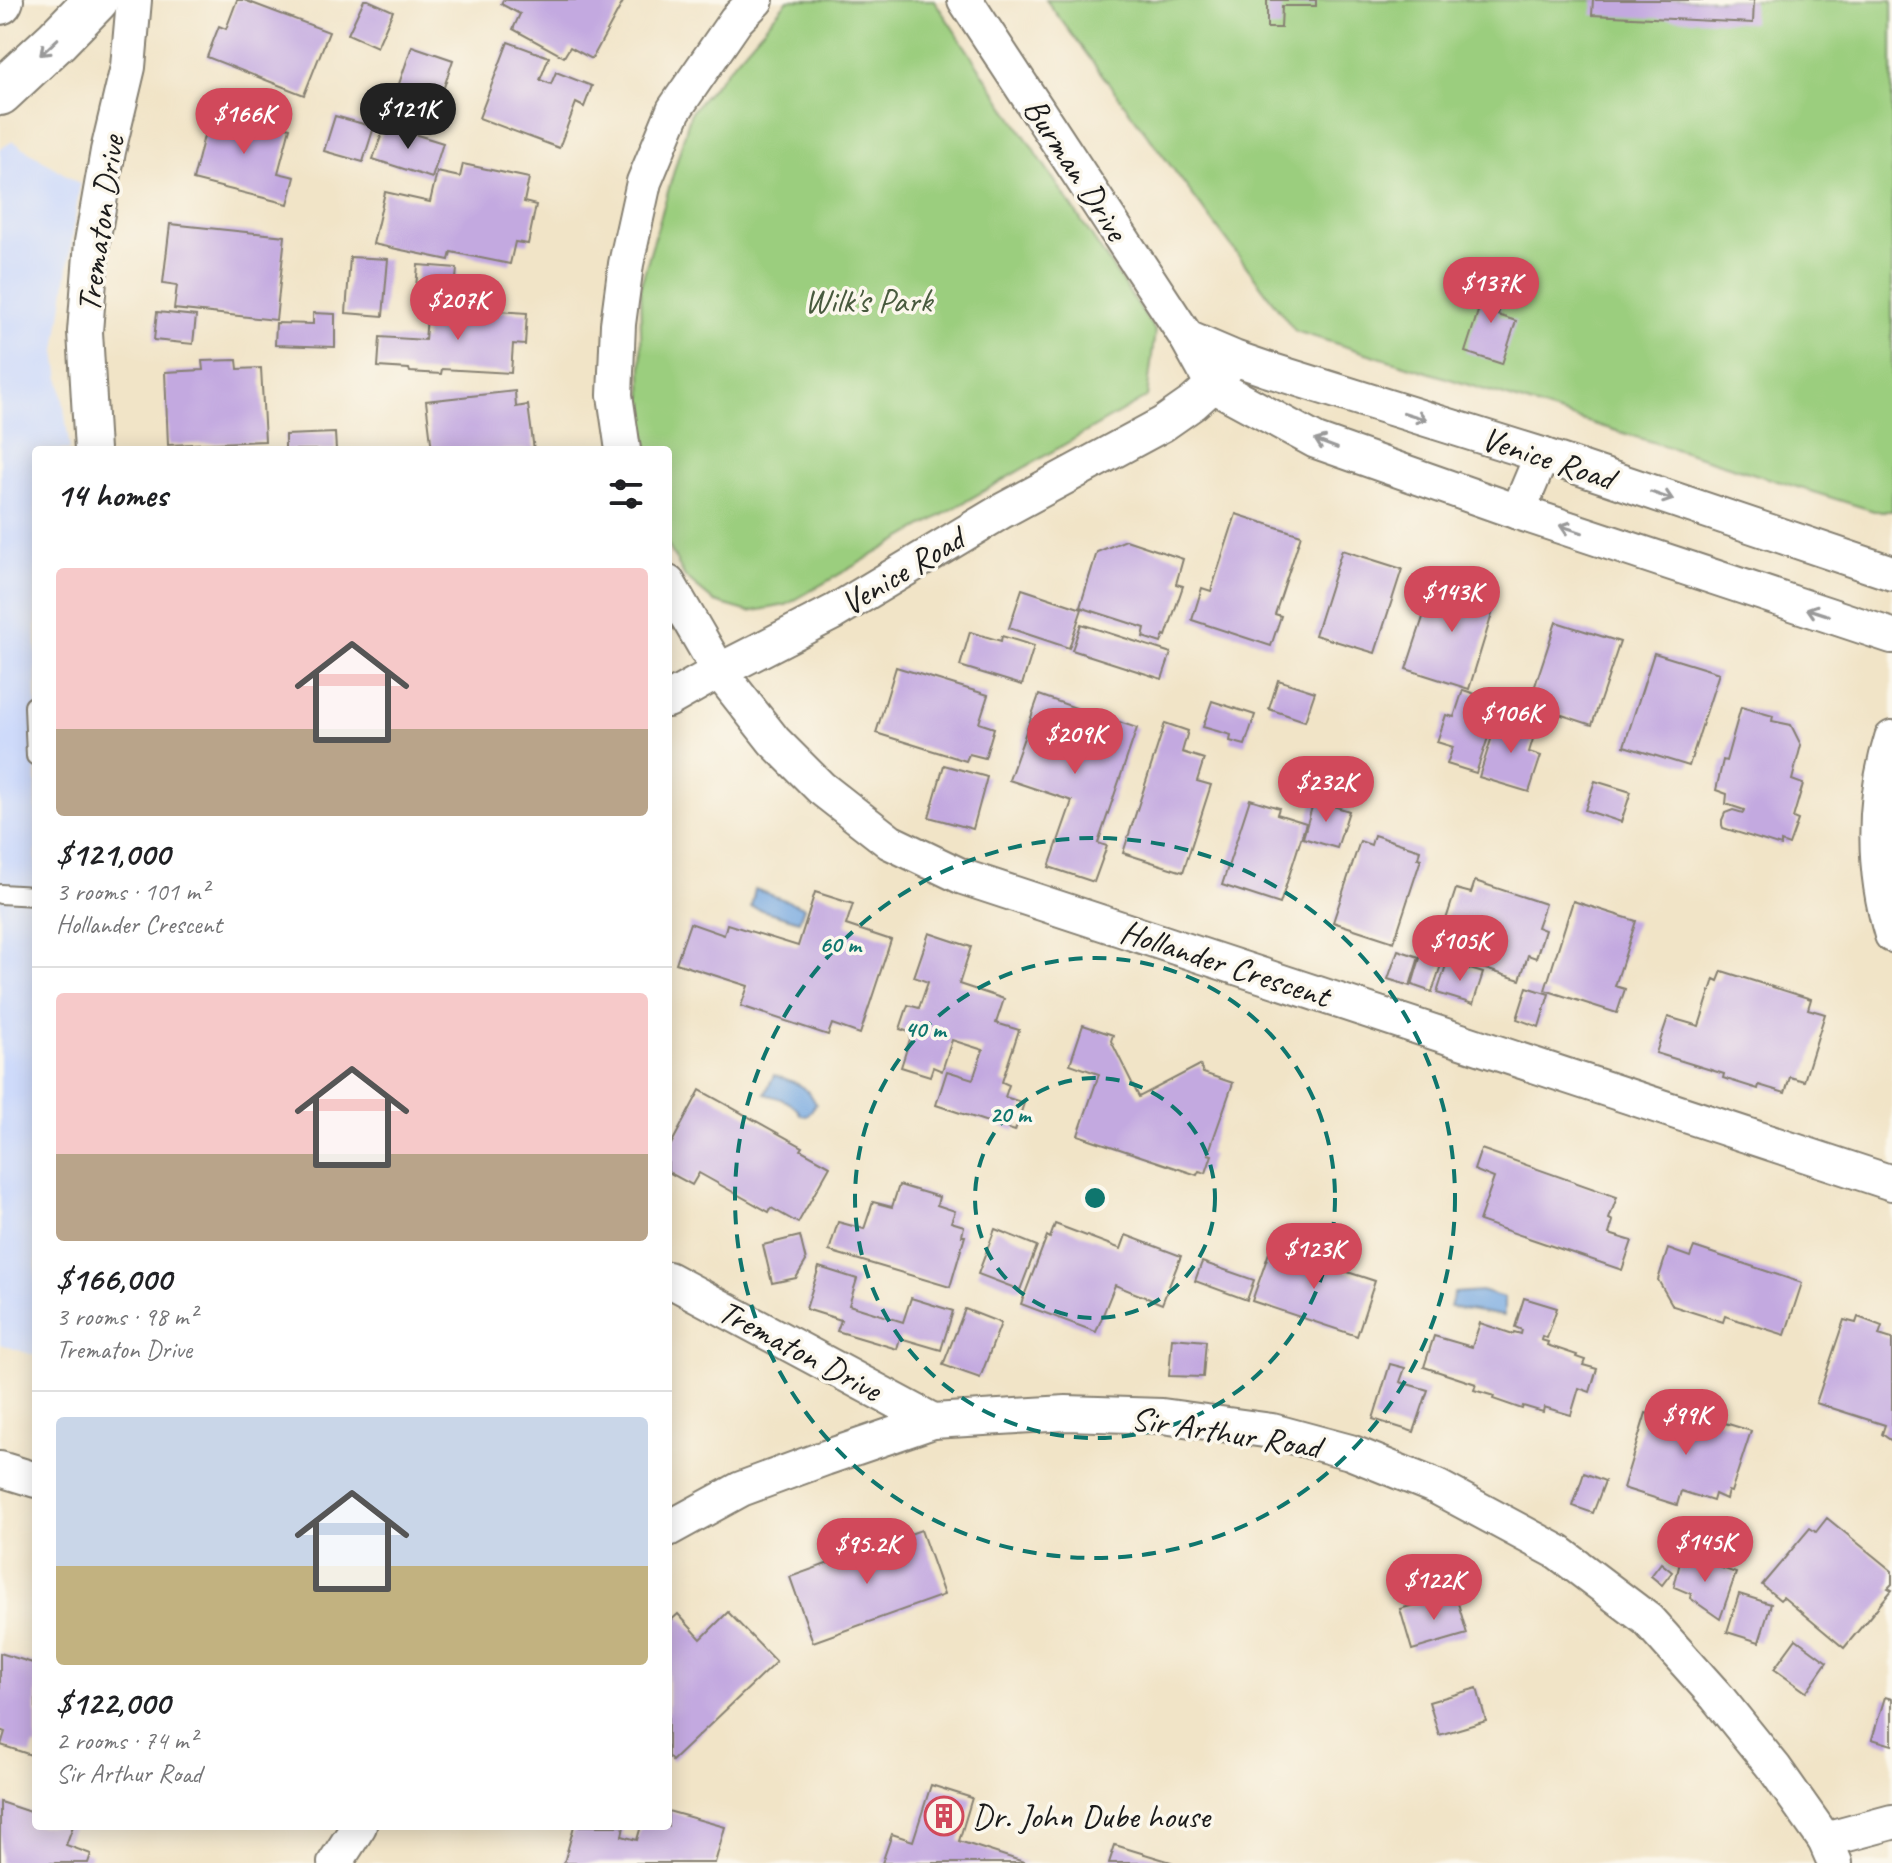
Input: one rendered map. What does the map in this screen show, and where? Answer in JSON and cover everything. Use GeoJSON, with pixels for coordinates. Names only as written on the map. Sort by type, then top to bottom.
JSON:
{"type":"FeatureCollection","features":[{"type":"Feature","properties":{"kind":"street"},"geometry":{"type":"LineString","coordinates":[[0,93],[96,0]]}},
{"type":"Feature","properties":{"kind":"street","name":"Trematon Drive"},"geometry":{"type":"LineString","coordinates":[[92,446],[85,332],[92,242],[108,151],[128,67],[134,0]]}},
{"type":"Feature","properties":{"kind":"street"},"geometry":{"type":"LineString","coordinates":[[622,446],[615,395],[618,324],[626,264],[644,182],[674,110],[736,20],[756,0]]}},
{"type":"Feature","properties":{"kind":"street","name":"Burman Drive"},"geometry":{"type":"LineString","coordinates":[[965,0],[1187,338],[1213,385]]}},
{"type":"Feature","properties":{"kind":"street"},"geometry":{"type":"LineString","coordinates":[[1187,338],[1234,358]]}},
{"type":"Feature","properties":{"kind":"street","name":"Venice Road"},"geometry":{"type":"LineString","coordinates":[[672,698],[834,612],[1002,511],[1163,424],[1213,385],[1234,358],[1542,455],[1892,573]]}},
{"type":"Feature","properties":{"kind":"street","name":"Venice Road"},"geometry":{"type":"LineString","coordinates":[[1213,385],[1316,441],[1518,512],[1892,636]]}},
{"type":"Feature","properties":{"kind":"street"},"geometry":{"type":"LineString","coordinates":[[1518,512],[1542,455]]}},
{"type":"Feature","properties":{"kind":"street","name":"Hollander Crescent"},"geometry":{"type":"LineString","coordinates":[[672,590],[719,671],[774,741],[821,788],[890,842],[963,877],[1892,1183]]}},
{"type":"Feature","properties":{"kind":"street"},"geometry":{"type":"LineString","coordinates":[[1892,738],[1877,808],[1881,873],[1892,935]]}},
{"type":"Feature","properties":{"kind":"street","name":"Trematon Drive"},"geometry":{"type":"LineString","coordinates":[[672,1281],[933,1421]]}},
{"type":"Feature","properties":{"kind":"street","name":"Sir Arthur Road"},"geometry":{"type":"LineString","coordinates":[[672,1527],[741,1489],[933,1421],[1066,1413],[1162,1416],[1272,1431],[1350,1452],[1437,1487],[1558,1552],[1648,1620],[1717,1697],[1775,1769],[1830,1852],[1892,1822]]}},
{"type":"Feature","properties":{"kind":"street"},"geometry":{"type":"LineString","coordinates":[[0,1469],[32,1479]]}},
{"type":"Feature","properties":{"kind":"lane"},"geometry":{"type":"LineString","coordinates":[[0,894],[32,896]]}},
{"type":"Feature","properties":{"kind":"shaded area"},"geometry":{"type":"Polygon","coordinates":[[[13,141],[80,184],[56,351],[69,446],[32,446],[32,1355],[0,1344],[0,149],[13,141]]]}},
{"type":"Feature","properties":{"kind":"green space","name":"Wilk's Park"},"geometry":{"type":"Polygon","coordinates":[[[788,0],[934,0],[1155,331],[1147,397],[786,605],[749,612],[715,602],[685,577],[672,553],[672,446],[647,446],[643,423],[640,288],[691,112],[788,0]]]}},
{"type":"Feature","properties":{"kind":"green space"},"geometry":{"type":"Polygon","coordinates":[[[1046,0],[1892,0],[1892,511],[1874,511],[1295,331],[1046,0]]]}},
{"type":"Feature","properties":{"kind":"water"},"geometry":{"type":"Polygon","coordinates":[[[755,889],[804,907],[799,921],[751,907],[755,889]]]}},
{"type":"Feature","properties":{"kind":"water"},"geometry":{"type":"Polygon","coordinates":[[[774,1075],[808,1092],[816,1104],[807,1116],[801,1115],[785,1101],[765,1094],[774,1075]]]}},
{"type":"Feature","properties":{"kind":"water"},"geometry":{"type":"Polygon","coordinates":[[[1481,1291],[1504,1298],[1504,1316],[1450,1307],[1454,1293],[1481,1291]]]}},
{"type":"Feature","properties":{"kind":"building"},"geometry":{"type":"Polygon","coordinates":[[[237,0],[329,32],[304,95],[207,57],[219,26],[226,29],[237,0]]]}},
{"type":"Feature","properties":{"kind":"building"},"geometry":{"type":"Polygon","coordinates":[[[364,0],[393,11],[377,47],[348,34],[364,0]]]}},
{"type":"Feature","properties":{"kind":"building"},"geometry":{"type":"Polygon","coordinates":[[[503,0],[624,0],[592,59],[570,47],[564,57],[513,29],[520,14],[501,4],[503,0]]]}},
{"type":"Feature","properties":{"kind":"building"},"geometry":{"type":"Polygon","coordinates":[[[1267,0],[1316,0],[1316,6],[1282,6],[1281,28],[1267,28],[1267,0]]]}},
{"type":"Feature","properties":{"kind":"building"},"geometry":{"type":"Polygon","coordinates":[[[1593,0],[1754,0],[1753,23],[1592,15],[1593,0]]]}},
{"type":"Feature","properties":{"kind":"building"},"geometry":{"type":"Polygon","coordinates":[[[508,42],[549,57],[540,80],[551,84],[556,72],[592,86],[584,107],[576,103],[559,148],[479,118],[508,42]]]}},
{"type":"Feature","properties":{"kind":"building"},"geometry":{"type":"Polygon","coordinates":[[[412,46],[453,60],[429,132],[387,119],[412,46]]]}},
{"type":"Feature","properties":{"kind":"building"},"geometry":{"type":"Polygon","coordinates":[[[211,108],[290,128],[278,173],[295,177],[288,204],[193,180],[211,108]]]}},
{"type":"Feature","properties":{"kind":"building"},"geometry":{"type":"Polygon","coordinates":[[[335,116],[374,127],[363,162],[324,151],[335,116]]]}},
{"type":"Feature","properties":{"kind":"building"},"geometry":{"type":"Polygon","coordinates":[[[385,125],[443,143],[432,178],[373,159],[385,125]]]}},
{"type":"Feature","properties":{"kind":"building"},"geometry":{"type":"Polygon","coordinates":[[[463,164],[529,178],[524,202],[536,205],[528,244],[515,242],[510,264],[451,252],[449,260],[373,244],[385,192],[430,202],[437,172],[460,177],[463,164]]]}},
{"type":"Feature","properties":{"kind":"building"},"geometry":{"type":"Polygon","coordinates":[[[170,224],[285,236],[276,320],[174,309],[177,285],[163,283],[170,224]]]}},
{"type":"Feature","properties":{"kind":"building"},"geometry":{"type":"Polygon","coordinates":[[[350,257],[388,259],[383,316],[346,313],[350,257]]]}},
{"type":"Feature","properties":{"kind":"building"},"geometry":{"type":"Polygon","coordinates":[[[418,265],[457,268],[454,303],[415,299],[418,265]]]}},
{"type":"Feature","properties":{"kind":"building"},"geometry":{"type":"Polygon","coordinates":[[[1489,277],[1508,283],[1498,315],[1516,321],[1502,364],[1465,352],[1489,277]]]}},
{"type":"Feature","properties":{"kind":"building"},"geometry":{"type":"Polygon","coordinates":[[[428,306],[527,313],[525,345],[513,344],[511,373],[442,369],[441,374],[378,367],[380,337],[425,340],[428,306]]]}},
{"type":"Feature","properties":{"kind":"building"},"geometry":{"type":"Polygon","coordinates":[[[157,312],[196,316],[193,344],[154,340],[157,312]]]}},
{"type":"Feature","properties":{"kind":"building"},"geometry":{"type":"Polygon","coordinates":[[[313,313],[335,314],[335,347],[275,345],[276,323],[313,324],[313,313]]]}},
{"type":"Feature","properties":{"kind":"building"},"geometry":{"type":"Polygon","coordinates":[[[237,360],[238,369],[261,368],[265,441],[168,445],[165,372],[203,370],[202,361],[237,360]]]}},
{"type":"Feature","properties":{"kind":"building"},"geometry":{"type":"Polygon","coordinates":[[[515,391],[516,407],[528,405],[533,446],[432,446],[426,401],[515,391]]]}},
{"type":"Feature","properties":{"kind":"building"},"geometry":{"type":"Polygon","coordinates":[[[335,433],[336,446],[285,446],[285,435],[335,433]]]}},
{"type":"Feature","properties":{"kind":"building"},"geometry":{"type":"Polygon","coordinates":[[[1236,514],[1301,535],[1275,614],[1281,616],[1271,646],[1192,620],[1202,588],[1211,591],[1236,514]]]}},
{"type":"Feature","properties":{"kind":"building"},"geometry":{"type":"Polygon","coordinates":[[[1126,540],[1183,559],[1176,584],[1183,586],[1161,643],[1143,637],[1145,628],[1080,607],[1097,552],[1126,540]]]}},
{"type":"Feature","properties":{"kind":"building"},"geometry":{"type":"Polygon","coordinates":[[[1342,550],[1402,569],[1375,653],[1315,635],[1342,550]]]}},
{"type":"Feature","properties":{"kind":"building"},"geometry":{"type":"Polygon","coordinates":[[[1436,578],[1497,598],[1469,689],[1406,669],[1436,578]]]}},
{"type":"Feature","properties":{"kind":"building"},"geometry":{"type":"Polygon","coordinates":[[[1022,589],[1082,609],[1069,648],[1009,628],[1022,589]]]}},
{"type":"Feature","properties":{"kind":"building"},"geometry":{"type":"Polygon","coordinates":[[[1556,622],[1620,642],[1592,725],[1529,704],[1556,622]]]}},
{"type":"Feature","properties":{"kind":"building"},"geometry":{"type":"Polygon","coordinates":[[[1081,624],[1171,653],[1162,679],[1072,650],[1081,624]]]}},
{"type":"Feature","properties":{"kind":"building"},"geometry":{"type":"Polygon","coordinates":[[[970,632],[1001,641],[1002,636],[1034,646],[1022,685],[960,666],[970,632]]]}},
{"type":"Feature","properties":{"kind":"building"},"geometry":{"type":"Polygon","coordinates":[[[1654,653],[1719,673],[1689,766],[1624,746],[1654,653]]]}},
{"type":"Feature","properties":{"kind":"building"},"geometry":{"type":"Polygon","coordinates":[[[896,667],[988,695],[979,723],[994,728],[985,758],[969,754],[966,761],[876,733],[896,667]]]}},
{"type":"Feature","properties":{"kind":"building"},"geometry":{"type":"Polygon","coordinates":[[[1278,680],[1315,692],[1305,721],[1269,709],[1278,680]]]}},
{"type":"Feature","properties":{"kind":"building"},"geometry":{"type":"Polygon","coordinates":[[[1463,690],[1500,702],[1476,773],[1447,764],[1453,747],[1437,742],[1446,715],[1454,717],[1463,690]]]}},
{"type":"Feature","properties":{"kind":"building"},"geometry":{"type":"Polygon","coordinates":[[[1039,695],[1076,708],[1074,711],[1098,719],[1099,715],[1137,728],[1098,843],[1107,846],[1094,882],[1049,867],[1072,801],[1009,780],[1039,695]]]}},
{"type":"Feature","properties":{"kind":"building"},"geometry":{"type":"Polygon","coordinates":[[[1212,701],[1255,715],[1245,745],[1230,741],[1231,735],[1203,727],[1212,701]]]}},
{"type":"Feature","properties":{"kind":"building"},"geometry":{"type":"Polygon","coordinates":[[[1741,707],[1773,716],[1772,721],[1791,725],[1801,745],[1792,780],[1803,784],[1793,818],[1798,820],[1789,845],[1781,842],[1781,846],[1723,828],[1725,813],[1733,810],[1743,813],[1744,810],[1726,804],[1727,794],[1716,790],[1741,707]]]}},
{"type":"Feature","properties":{"kind":"building"},"geometry":{"type":"Polygon","coordinates":[[[1499,715],[1537,726],[1529,752],[1541,756],[1529,792],[1479,777],[1499,715]]]}},
{"type":"Feature","properties":{"kind":"building"},"geometry":{"type":"Polygon","coordinates":[[[1165,723],[1188,731],[1182,752],[1204,759],[1197,781],[1211,785],[1183,872],[1123,853],[1165,723]]]}},
{"type":"Feature","properties":{"kind":"building"},"geometry":{"type":"Polygon","coordinates":[[[944,765],[987,777],[973,829],[929,817],[944,765]]]}},
{"type":"Feature","properties":{"kind":"building"},"geometry":{"type":"Polygon","coordinates":[[[1595,781],[1631,792],[1621,822],[1585,810],[1595,781]]]}},
{"type":"Feature","properties":{"kind":"building"},"geometry":{"type":"Polygon","coordinates":[[[1250,799],[1279,808],[1277,814],[1306,823],[1280,904],[1222,885],[1250,799]]]}},
{"type":"Feature","properties":{"kind":"building"},"geometry":{"type":"Polygon","coordinates":[[[1314,800],[1349,811],[1337,848],[1303,838],[1314,800]]]}},
{"type":"Feature","properties":{"kind":"building"},"geometry":{"type":"Polygon","coordinates":[[[1374,835],[1420,850],[1418,858],[1421,859],[1394,942],[1333,922],[1360,841],[1371,845],[1374,835]]]}},
{"type":"Feature","properties":{"kind":"building"},"geometry":{"type":"Polygon","coordinates":[[[1475,881],[1545,904],[1537,927],[1545,930],[1536,958],[1528,955],[1520,980],[1435,953],[1456,889],[1471,893],[1475,881]]]}},
{"type":"Feature","properties":{"kind":"building"},"geometry":{"type":"Polygon","coordinates":[[[815,892],[853,904],[846,925],[891,940],[860,1034],[832,1024],[828,1035],[741,1006],[748,986],[676,963],[690,923],[724,935],[727,924],[798,946],[815,892]]]}},
{"type":"Feature","properties":{"kind":"building"},"geometry":{"type":"Polygon","coordinates":[[[1573,901],[1636,921],[1615,986],[1625,989],[1617,1013],[1545,990],[1573,901]]]}},
{"type":"Feature","properties":{"kind":"building"},"geometry":{"type":"Polygon","coordinates":[[[929,933],[971,947],[959,984],[1004,999],[996,1023],[1019,1030],[1002,1082],[1009,1085],[1005,1097],[1024,1103],[1015,1131],[936,1105],[947,1071],[973,1079],[983,1050],[952,1040],[942,1071],[933,1067],[930,1076],[901,1067],[912,1033],[900,1029],[908,1005],[919,1008],[928,982],[914,977],[929,933]]]}},
{"type":"Feature","properties":{"kind":"building"},"geometry":{"type":"Polygon","coordinates":[[[1398,950],[1419,957],[1410,986],[1388,979],[1398,950]]]}},
{"type":"Feature","properties":{"kind":"building"},"geometry":{"type":"Polygon","coordinates":[[[1421,955],[1442,962],[1432,992],[1412,985],[1421,955]]]}},
{"type":"Feature","properties":{"kind":"building"},"geometry":{"type":"Polygon","coordinates":[[[1447,962],[1483,973],[1473,1004],[1437,993],[1447,962]]]}},
{"type":"Feature","properties":{"kind":"building"},"geometry":{"type":"Polygon","coordinates":[[[1722,971],[1811,999],[1808,1009],[1825,1014],[1804,1081],[1790,1077],[1785,1093],[1759,1085],[1758,1089],[1723,1078],[1724,1074],[1656,1053],[1668,1017],[1699,1026],[1714,979],[1718,981],[1722,971]]]}},
{"type":"Feature","properties":{"kind":"building"},"geometry":{"type":"Polygon","coordinates":[[[1527,987],[1549,994],[1539,1027],[1517,1019],[1527,987]]]}},
{"type":"Feature","properties":{"kind":"building"},"geometry":{"type":"Polygon","coordinates":[[[1083,1025],[1113,1035],[1111,1041],[1139,1097],[1200,1065],[1203,1073],[1233,1083],[1208,1154],[1212,1155],[1206,1173],[1199,1171],[1197,1175],[1078,1135],[1099,1074],[1070,1064],[1083,1025]]]}},
{"type":"Feature","properties":{"kind":"building"},"geometry":{"type":"Polygon","coordinates":[[[700,1090],[803,1147],[801,1150],[830,1166],[798,1223],[771,1208],[769,1212],[699,1173],[692,1185],[672,1174],[672,1142],[700,1090]]]}},
{"type":"Feature","properties":{"kind":"building"},"geometry":{"type":"Polygon","coordinates":[[[1481,1149],[1617,1197],[1609,1219],[1613,1221],[1609,1234],[1632,1241],[1622,1270],[1479,1221],[1494,1178],[1474,1170],[1481,1149]]]}},
{"type":"Feature","properties":{"kind":"building"},"geometry":{"type":"Polygon","coordinates":[[[899,1185],[939,1197],[937,1205],[955,1211],[951,1222],[964,1226],[962,1236],[965,1236],[950,1287],[829,1251],[838,1222],[864,1229],[873,1202],[892,1207],[899,1185]]]}},
{"type":"Feature","properties":{"kind":"building"},"geometry":{"type":"Polygon","coordinates":[[[1055,1224],[1121,1249],[1126,1235],[1181,1256],[1162,1304],[1115,1285],[1096,1332],[1021,1304],[1047,1236],[1050,1238],[1055,1224]]]}},
{"type":"Feature","properties":{"kind":"building"},"geometry":{"type":"Polygon","coordinates":[[[995,1229],[1037,1246],[1020,1290],[978,1274],[995,1229]]]}},
{"type":"Feature","properties":{"kind":"building"},"geometry":{"type":"Polygon","coordinates":[[[800,1236],[806,1261],[796,1278],[772,1283],[763,1245],[800,1236]]]}},
{"type":"Feature","properties":{"kind":"building"},"geometry":{"type":"Polygon","coordinates":[[[1271,1247],[1375,1281],[1357,1336],[1252,1301],[1271,1247]]]}},
{"type":"Feature","properties":{"kind":"building"},"geometry":{"type":"Polygon","coordinates":[[[1694,1247],[1802,1283],[1785,1335],[1725,1316],[1723,1322],[1673,1306],[1658,1280],[1668,1249],[1690,1257],[1694,1247]]]}},
{"type":"Feature","properties":{"kind":"building"},"geometry":{"type":"Polygon","coordinates":[[[1202,1262],[1254,1280],[1247,1300],[1195,1281],[1202,1262]]]}},
{"type":"Feature","properties":{"kind":"building"},"geometry":{"type":"Polygon","coordinates":[[[819,1267],[857,1279],[849,1305],[903,1322],[911,1298],[953,1311],[941,1350],[900,1338],[897,1349],[837,1331],[841,1320],[806,1309],[819,1267]]]}},
{"type":"Feature","properties":{"kind":"building"},"geometry":{"type":"Polygon","coordinates":[[[1524,1298],[1557,1308],[1547,1338],[1542,1336],[1541,1340],[1577,1355],[1585,1360],[1583,1365],[1597,1369],[1590,1392],[1579,1388],[1571,1415],[1544,1407],[1543,1412],[1523,1406],[1522,1409],[1474,1390],[1476,1384],[1424,1367],[1434,1336],[1472,1347],[1480,1323],[1521,1334],[1522,1330],[1515,1327],[1524,1298]]]}},
{"type":"Feature","properties":{"kind":"building"},"geometry":{"type":"Polygon","coordinates":[[[965,1309],[1001,1323],[980,1378],[943,1365],[965,1309]]]}},
{"type":"Feature","properties":{"kind":"building"},"geometry":{"type":"Polygon","coordinates":[[[1858,1317],[1882,1326],[1879,1335],[1892,1339],[1892,1441],[1882,1434],[1885,1425],[1816,1403],[1844,1320],[1856,1323],[1858,1317]]]}},
{"type":"Feature","properties":{"kind":"building"},"geometry":{"type":"Polygon","coordinates":[[[1172,1338],[1206,1341],[1203,1377],[1169,1376],[1172,1338]]]}},
{"type":"Feature","properties":{"kind":"building"},"geometry":{"type":"Polygon","coordinates":[[[1390,1364],[1405,1368],[1400,1382],[1428,1390],[1414,1432],[1373,1419],[1390,1364]]]}},
{"type":"Feature","properties":{"kind":"building"},"geometry":{"type":"Polygon","coordinates":[[[1670,1409],[1751,1431],[1726,1499],[1715,1494],[1713,1501],[1681,1491],[1677,1505],[1623,1488],[1646,1413],[1666,1419],[1670,1409]]]}},
{"type":"Feature","properties":{"kind":"building"},"geometry":{"type":"Polygon","coordinates":[[[1584,1473],[1605,1481],[1593,1513],[1573,1506],[1584,1473]]]}},
{"type":"Feature","properties":{"kind":"building"},"geometry":{"type":"Polygon","coordinates":[[[1827,1518],[1892,1571],[1892,1584],[1888,1588],[1892,1590],[1844,1648],[1783,1597],[1780,1600],[1762,1585],[1810,1528],[1816,1532],[1827,1518]]]}},
{"type":"Feature","properties":{"kind":"building"},"geometry":{"type":"Polygon","coordinates":[[[921,1530],[944,1595],[813,1642],[790,1577],[921,1530]]]}},
{"type":"Feature","properties":{"kind":"building"},"geometry":{"type":"Polygon","coordinates":[[[1682,1554],[1736,1573],[1720,1619],[1690,1598],[1691,1594],[1674,1587],[1682,1554]]]}},
{"type":"Feature","properties":{"kind":"building"},"geometry":{"type":"Polygon","coordinates":[[[1661,1563],[1672,1572],[1662,1585],[1651,1576],[1661,1563]]]}},
{"type":"Feature","properties":{"kind":"building"},"geometry":{"type":"Polygon","coordinates":[[[1455,1593],[1467,1634],[1412,1650],[1400,1609],[1455,1593]]]}},
{"type":"Feature","properties":{"kind":"building"},"geometry":{"type":"Polygon","coordinates":[[[1739,1594],[1771,1604],[1759,1642],[1727,1632],[1739,1594]]]}},
{"type":"Feature","properties":{"kind":"building"},"geometry":{"type":"Polygon","coordinates":[[[728,1612],[776,1662],[672,1761],[672,1619],[678,1614],[701,1639],[728,1612]]]}},
{"type":"Feature","properties":{"kind":"building"},"geometry":{"type":"Polygon","coordinates":[[[1796,1639],[1827,1662],[1806,1692],[1774,1669],[1796,1639]]]}},
{"type":"Feature","properties":{"kind":"building"},"geometry":{"type":"Polygon","coordinates":[[[0,1653],[32,1663],[31,1755],[1,1745],[5,1732],[0,1730],[0,1653]]]}},
{"type":"Feature","properties":{"kind":"building"},"geometry":{"type":"Polygon","coordinates":[[[1477,1688],[1486,1721],[1439,1735],[1429,1702],[1477,1688]]]}},
{"type":"Feature","properties":{"kind":"building"},"geometry":{"type":"Polygon","coordinates":[[[1885,1697],[1892,1699],[1892,1745],[1872,1739],[1885,1697]]]}},
{"type":"Feature","properties":{"kind":"building","name":"Dr. John Dube house"},"geometry":{"type":"Polygon","coordinates":[[[931,1785],[972,1798],[959,1841],[1027,1863],[882,1863],[892,1834],[913,1841],[931,1785]]]}},
{"type":"Feature","properties":{"kind":"building"},"geometry":{"type":"Polygon","coordinates":[[[0,1802],[32,1813],[32,1830],[72,1830],[66,1845],[91,1854],[88,1863],[0,1863],[0,1802]]]}},
{"type":"Feature","properties":{"kind":"building"},"geometry":{"type":"Polygon","coordinates":[[[672,1812],[725,1827],[715,1863],[564,1863],[573,1830],[623,1830],[622,1836],[637,1840],[640,1830],[672,1830],[672,1812]]]}},
{"type":"Feature","properties":{"kind":"building","name":"Dr. John Dube house"},"geometry":{"type":"Polygon","coordinates":[[[1115,1845],[1171,1862],[1109,1863],[1115,1845]]]}},
{"type":"Feature","properties":{"kind":"place","name":"Dr. John Dube house"},"geometry":{"type":"Point","coordinates":[944,1816]}}]}
